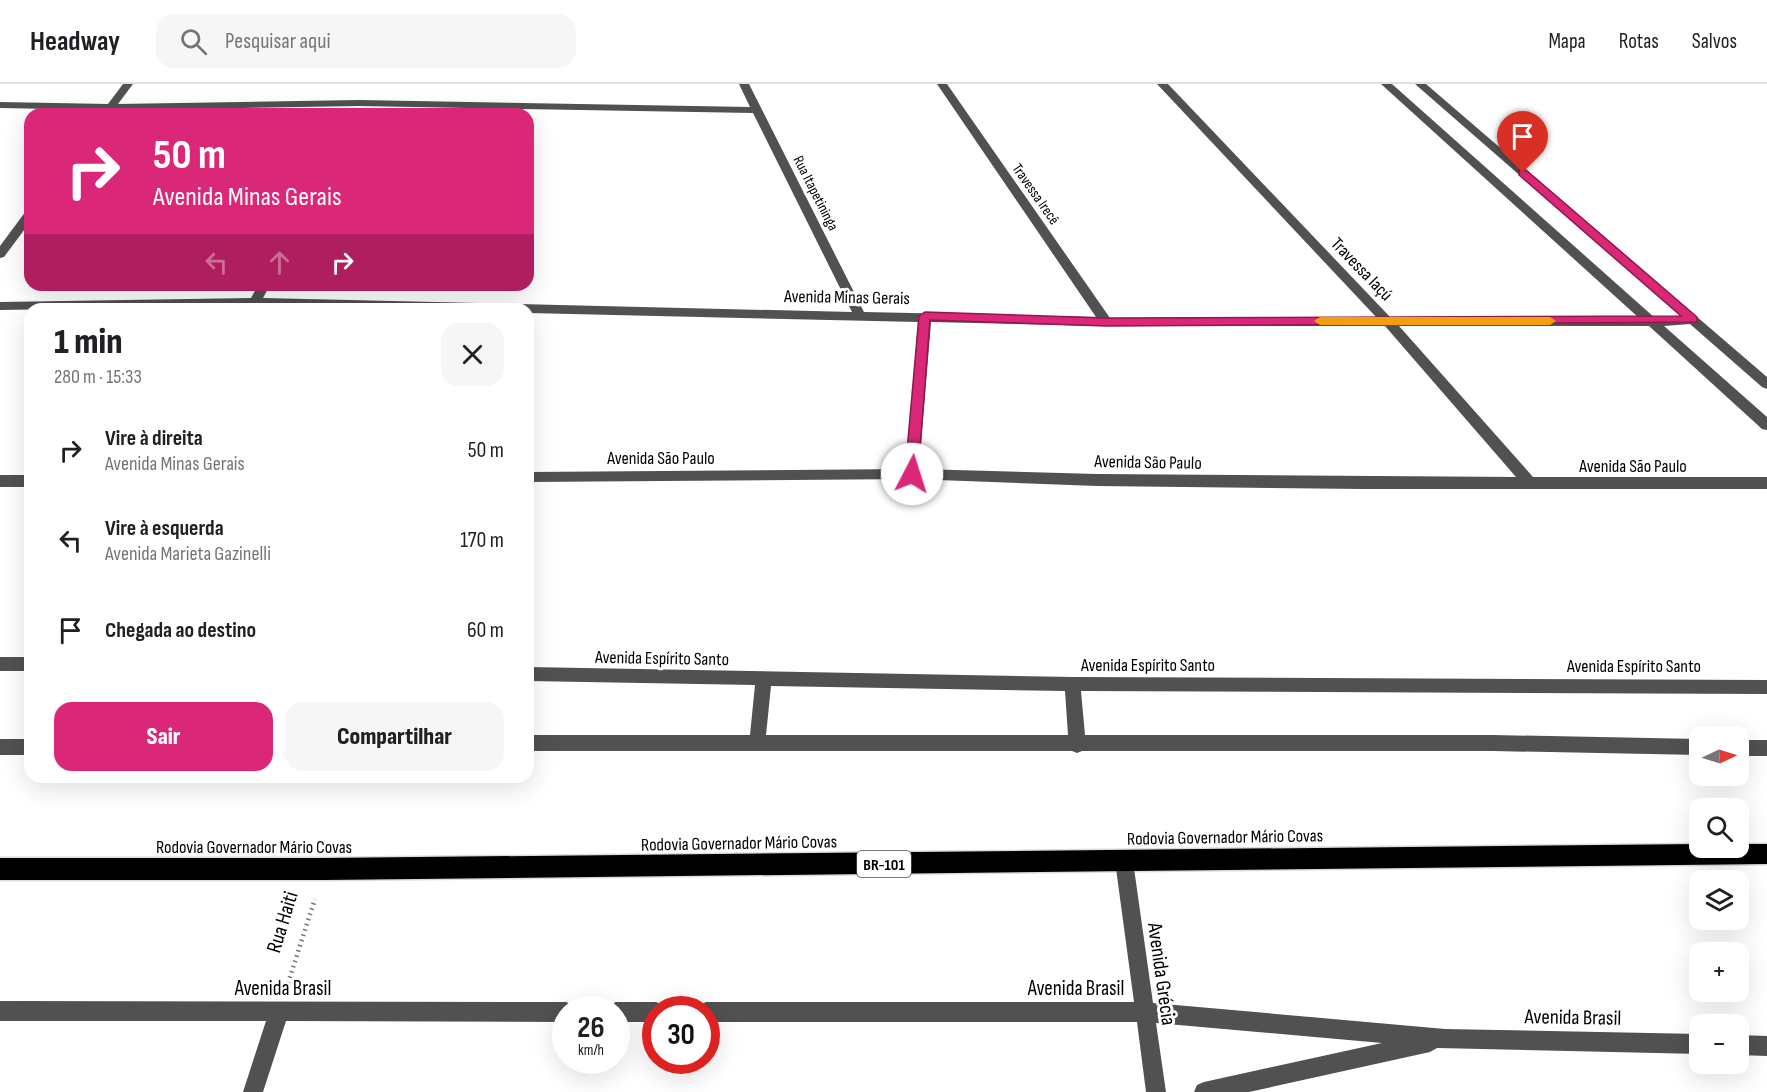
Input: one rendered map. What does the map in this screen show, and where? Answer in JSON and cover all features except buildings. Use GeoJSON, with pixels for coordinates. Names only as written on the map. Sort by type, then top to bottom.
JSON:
{"type":"FeatureCollection","features":[{"type":"Feature","properties":{"kind":"highway","name":"Rodovia Governador Mário Covas"},"geometry":{"type":"LineString","coordinates":[[0,869],[324,869],[1767,854]]}},
{"type":"Feature","properties":{"kind":"street"},"geometry":{"type":"LineString","coordinates":[[109,108],[128,84]]}},
{"type":"Feature","properties":{"kind":"street","name":"Rua Itapetininga"},"geometry":{"type":"LineString","coordinates":[[746,84],[860,316]]}},
{"type":"Feature","properties":{"kind":"street","name":"Travessa Irecê"},"geometry":{"type":"LineString","coordinates":[[942,84],[1106,322]]}},
{"type":"Feature","properties":{"kind":"street","name":"Travessa Iaçú"},"geometry":{"type":"LineString","coordinates":[[1162,84],[1387,321],[1530,484]]}},
{"type":"Feature","properties":{"kind":"street"},"geometry":{"type":"LineString","coordinates":[[1386,84],[1767,425]]}},
{"type":"Feature","properties":{"kind":"street"},"geometry":{"type":"LineString","coordinates":[[1420,84],[1767,384]]}},
{"type":"Feature","properties":{"kind":"street"},"geometry":{"type":"LineString","coordinates":[[356,108],[359,103]]}},
{"type":"Feature","properties":{"kind":"street"},"geometry":{"type":"LineString","coordinates":[[202,108],[359,103],[757,110]]}},
{"type":"Feature","properties":{"kind":"street"},"geometry":{"type":"LineString","coordinates":[[0,105],[54,108]]}},
{"type":"Feature","properties":{"kind":"street"},"geometry":{"type":"LineString","coordinates":[[1443,134],[1472,129]]}},
{"type":"Feature","properties":{"kind":"street"},"geometry":{"type":"LineString","coordinates":[[0,254],[24,222]]}},
{"type":"Feature","properties":{"kind":"street"},"geometry":{"type":"LineString","coordinates":[[255,302],[261,291]]}},
{"type":"Feature","properties":{"kind":"street","name":"Avenida Minas Gerais"},"geometry":{"type":"LineString","coordinates":[[191,303],[298,303]]}},
{"type":"Feature","properties":{"kind":"street","name":"Avenida Minas Gerais"},"geometry":{"type":"LineString","coordinates":[[0,306],[24,306]]}},
{"type":"Feature","properties":{"kind":"street","name":"Avenida Minas Gerais"},"geometry":{"type":"LineString","coordinates":[[534,308],[1106,322],[1654,322],[1693,320]]}},
{"type":"Feature","properties":{"kind":"street"},"geometry":{"type":"LineString","coordinates":[[912,474],[925,316]]}},
{"type":"Feature","properties":{"kind":"street","name":"Avenida São Paulo"},"geometry":{"type":"LineString","coordinates":[[534,477],[912,474],[1097,480],[1530,484],[1767,483]]}},
{"type":"Feature","properties":{"kind":"street"},"geometry":{"type":"LineString","coordinates":[[0,481],[24,481]]}},
{"type":"Feature","properties":{"kind":"street"},"geometry":{"type":"LineString","coordinates":[[0,664],[24,664]]}},
{"type":"Feature","properties":{"kind":"street","name":"Avenida Espírito Santo"},"geometry":{"type":"LineString","coordinates":[[534,675],[1073,684],[1767,687]]}},
{"type":"Feature","properties":{"kind":"street"},"geometry":{"type":"LineString","coordinates":[[757,742],[764,679]]}},
{"type":"Feature","properties":{"kind":"street"},"geometry":{"type":"LineString","coordinates":[[1073,684],[1077,744]]}},
{"type":"Feature","properties":{"kind":"street"},"geometry":{"type":"LineString","coordinates":[[534,743],[1493,743],[1689,747]]}},
{"type":"Feature","properties":{"kind":"street"},"geometry":{"type":"LineString","coordinates":[[0,747],[24,747]]}},
{"type":"Feature","properties":{"kind":"street"},"geometry":{"type":"LineString","coordinates":[[1749,748],[1767,748]]}},
{"type":"Feature","properties":{"kind":"street","name":"Avenida Grécia"},"geometry":{"type":"LineString","coordinates":[[1124,861],[1156,1092]]}},
{"type":"Feature","properties":{"kind":"street","name":"Avenida Brasil"},"geometry":{"type":"LineString","coordinates":[[0,1011],[552,1012]]}},
{"type":"Feature","properties":{"kind":"street"},"geometry":{"type":"LineString","coordinates":[[253,1092],[279,1012]]}},
{"type":"Feature","properties":{"kind":"street","name":"Avenida Brasil"},"geometry":{"type":"LineString","coordinates":[[720,1012],[1144,1012],[1445,1039],[1689,1044]]}},
{"type":"Feature","properties":{"kind":"street","name":"Avenida Brasil"},"geometry":{"type":"LineString","coordinates":[[1204,1092],[1445,1039]]}},
{"type":"Feature","properties":{"kind":"street"},"geometry":{"type":"LineString","coordinates":[[1749,1045],[1767,1046]]}},
{"type":"Feature","properties":{"kind":"path","name":"Rua Haiti"},"geometry":{"type":"LineString","coordinates":[[279,1012],[324,869]]}},
{"type":"Feature","properties":{"kind":"slow traffic"},"geometry":{"type":"LineString","coordinates":[[1320,321],[1550,321]]}},
{"type":"Feature","properties":{"kind":"route"},"geometry":{"type":"LineString","coordinates":[[912,474],[925,316],[1106,322],[1654,322],[1693,320],[1523,173]]}}]}
